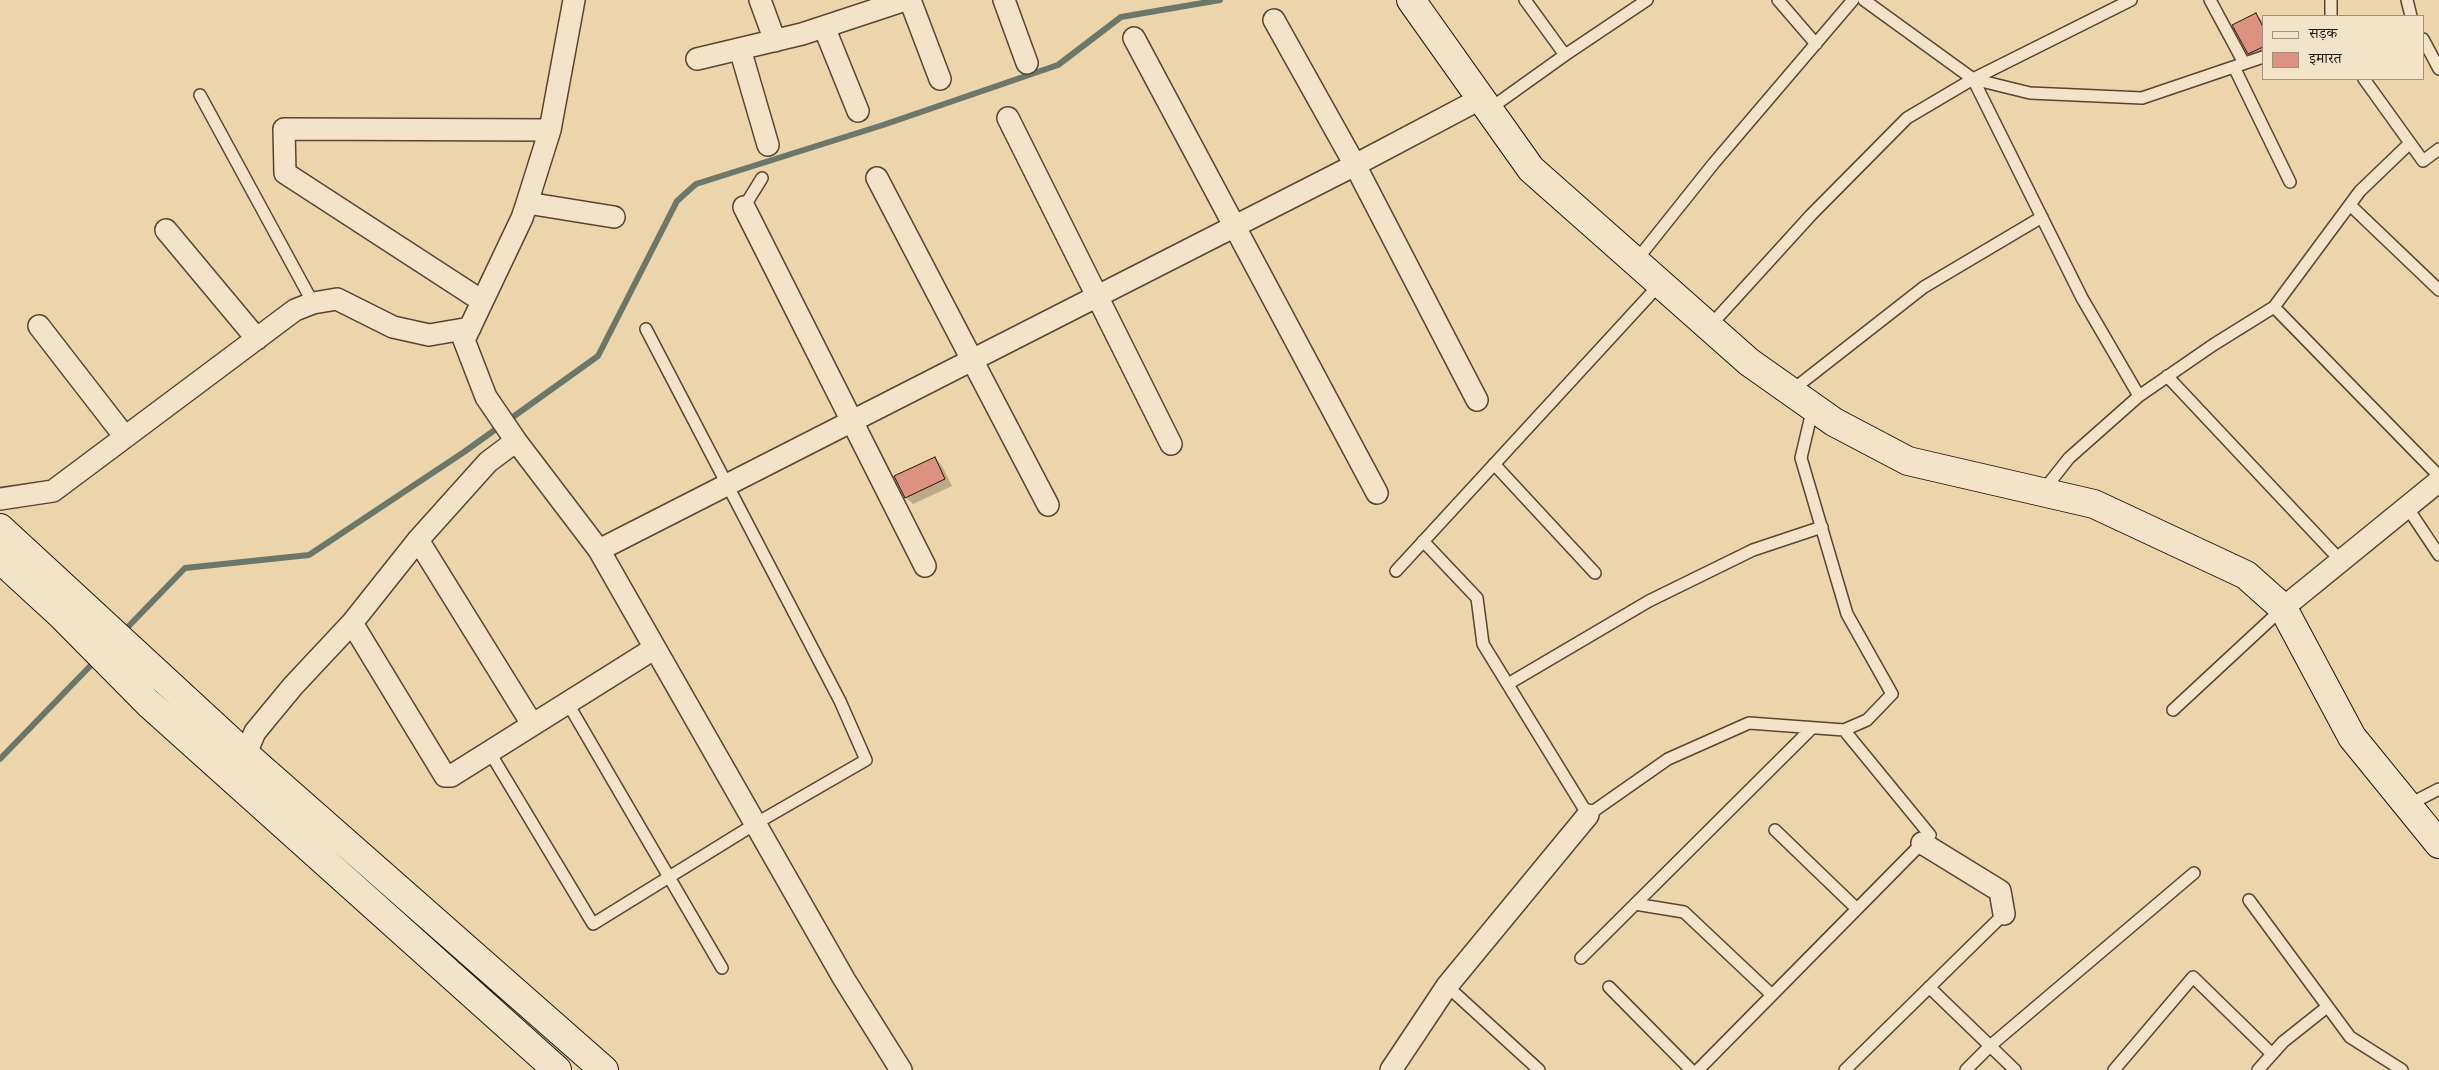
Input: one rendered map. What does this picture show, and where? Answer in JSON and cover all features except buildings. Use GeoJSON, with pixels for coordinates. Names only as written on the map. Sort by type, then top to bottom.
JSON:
{"type":"FeatureCollection","features":[{"type":"Feature","properties":{"kind":"main road"},"geometry":{"type":"LineString","coordinates":[[1411,0],[1531,169],[1749,362],[1834,422],[1908,461],[2094,504],[2246,575],[2283,608],[2352,737],[2439,844]]}},
{"type":"Feature","properties":{"kind":"main road"},"geometry":{"type":"LineString","coordinates":[[0,528],[88,626],[114,668],[148,703],[557,1070]]}},
{"type":"Feature","properties":{"kind":"main road"},"geometry":{"type":"LineString","coordinates":[[0,560],[88,626],[134,650],[245,754],[604,1070]]}},
{"type":"Feature","properties":{"kind":"street"},"geometry":{"type":"LineString","coordinates":[[574,0],[550,130],[527,203],[522,218],[464,340],[486,397],[514,438],[599,550],[844,979],[901,1070]]}},
{"type":"Feature","properties":{"kind":"street"},"geometry":{"type":"LineString","coordinates":[[760,0],[775,41]]}},
{"type":"Feature","properties":{"kind":"street"},"geometry":{"type":"LineString","coordinates":[[697,59],[775,41],[905,0]]}},
{"type":"Feature","properties":{"kind":"street"},"geometry":{"type":"LineString","coordinates":[[910,0],[940,79]]}},
{"type":"Feature","properties":{"kind":"street"},"geometry":{"type":"LineString","coordinates":[[1004,0],[1027,63]]}},
{"type":"Feature","properties":{"kind":"street"},"geometry":{"type":"LineString","coordinates":[[1274,20],[1355,165],[1477,400]]}},
{"type":"Feature","properties":{"kind":"street"},"geometry":{"type":"LineString","coordinates":[[824,27],[858,111]]}},
{"type":"Feature","properties":{"kind":"street"},"geometry":{"type":"LineString","coordinates":[[1134,38],[1377,493]]}},
{"type":"Feature","properties":{"kind":"street"},"geometry":{"type":"LineString","coordinates":[[740,49],[768,145]]}},
{"type":"Feature","properties":{"kind":"street"},"geometry":{"type":"LineString","coordinates":[[599,550],[1234,225],[1355,165],[1484,105]]}},
{"type":"Feature","properties":{"kind":"street"},"geometry":{"type":"LineString","coordinates":[[1008,118],[1171,444]]}},
{"type":"Feature","properties":{"kind":"street"},"geometry":{"type":"LineString","coordinates":[[482,301],[285,173],[284,129],[550,130]]}},
{"type":"Feature","properties":{"kind":"street"},"geometry":{"type":"LineString","coordinates":[[877,178],[1048,505]]}},
{"type":"Feature","properties":{"kind":"street"},"geometry":{"type":"LineString","coordinates":[[527,203],[614,217]]}},
{"type":"Feature","properties":{"kind":"street"},"geometry":{"type":"LineString","coordinates":[[744,207],[925,566]]}},
{"type":"Feature","properties":{"kind":"street"},"geometry":{"type":"LineString","coordinates":[[166,230],[257,338]]}},
{"type":"Feature","properties":{"kind":"street"},"geometry":{"type":"LineString","coordinates":[[0,499],[54,491],[295,310],[313,303],[337,299],[393,327],[429,334],[470,328]]}},
{"type":"Feature","properties":{"kind":"street"},"geometry":{"type":"LineString","coordinates":[[39,326],[125,437]]}},
{"type":"Feature","properties":{"kind":"street"},"geometry":{"type":"LineString","coordinates":[[234,780],[255,732],[293,686],[352,623],[418,540],[488,462],[514,438]]}},
{"type":"Feature","properties":{"kind":"street"},"geometry":{"type":"LineString","coordinates":[[2283,608],[2439,481]]}},
{"type":"Feature","properties":{"kind":"street"},"geometry":{"type":"LineString","coordinates":[[418,540],[532,724]]}},
{"type":"Feature","properties":{"kind":"street"},"geometry":{"type":"LineString","coordinates":[[352,623],[445,776],[452,776],[655,648]]}},
{"type":"Feature","properties":{"kind":"street"},"geometry":{"type":"LineString","coordinates":[[1391,1070],[1447,986],[1588,816]]}},
{"type":"Feature","properties":{"kind":"street"},"geometry":{"type":"LineString","coordinates":[[1922,843],[2000,891],[2004,914]]}},
{"type":"Feature","properties":{"kind":"lane"},"geometry":{"type":"LineString","coordinates":[[1525,0],[1565,55]]}},
{"type":"Feature","properties":{"kind":"lane"},"geometry":{"type":"LineString","coordinates":[[1484,105],[1565,55],[1647,0]]}},
{"type":"Feature","properties":{"kind":"lane"},"geometry":{"type":"LineString","coordinates":[[1778,0],[1816,44]]}},
{"type":"Feature","properties":{"kind":"lane"},"geometry":{"type":"LineString","coordinates":[[1635,262],[1714,163],[1853,0]]}},
{"type":"Feature","properties":{"kind":"lane"},"geometry":{"type":"LineString","coordinates":[[1864,0],[1972,78],[2030,93],[2142,98],[2262,57]]}},
{"type":"Feature","properties":{"kind":"lane"},"geometry":{"type":"LineString","coordinates":[[2210,0],[2290,182]]}},
{"type":"Feature","properties":{"kind":"lane"},"geometry":{"type":"LineString","coordinates":[[2331,0],[2331,15]]}},
{"type":"Feature","properties":{"kind":"lane"},"geometry":{"type":"LineString","coordinates":[[2407,0],[2411,15]]}},
{"type":"Feature","properties":{"kind":"lane"},"geometry":{"type":"LineString","coordinates":[[1709,327],[1811,215],[1907,118],[1972,78],[2125,1]]}},
{"type":"Feature","properties":{"kind":"lane"},"geometry":{"type":"LineString","coordinates":[[2424,41],[2439,69]]}},
{"type":"Feature","properties":{"kind":"lane"},"geometry":{"type":"LineString","coordinates":[[1972,78],[2082,298],[2140,396]]}},
{"type":"Feature","properties":{"kind":"lane"},"geometry":{"type":"LineString","coordinates":[[2365,80],[2423,161],[2439,148]]}},
{"type":"Feature","properties":{"kind":"lane"},"geometry":{"type":"LineString","coordinates":[[200,95],[313,303]]}},
{"type":"Feature","properties":{"kind":"lane"},"geometry":{"type":"LineString","coordinates":[[2042,492],[2069,458],[2140,396],[2274,307],[2360,191],[2410,143]]}},
{"type":"Feature","properties":{"kind":"lane"},"geometry":{"type":"LineString","coordinates":[[744,207],[762,178]]}},
{"type":"Feature","properties":{"kind":"lane"},"geometry":{"type":"LineString","coordinates":[[2350,205],[2439,290]]}},
{"type":"Feature","properties":{"kind":"lane"},"geometry":{"type":"LineString","coordinates":[[1790,391],[1924,287],[2042,218]]}},
{"type":"Feature","properties":{"kind":"lane"},"geometry":{"type":"LineString","coordinates":[[1396,571],[1660,284]]}},
{"type":"Feature","properties":{"kind":"lane"},"geometry":{"type":"LineString","coordinates":[[2274,307],[2439,476]]}},
{"type":"Feature","properties":{"kind":"lane"},"geometry":{"type":"LineString","coordinates":[[489,751],[593,924],[755,824],[866,760],[840,701],[646,329]]}},
{"type":"Feature","properties":{"kind":"lane"},"geometry":{"type":"LineString","coordinates":[[2168,376],[2341,561]]}},
{"type":"Feature","properties":{"kind":"lane"},"geometry":{"type":"LineString","coordinates":[[1423,541],[1477,598],[1484,644],[1588,816],[1668,759],[1749,723],[1844,730],[1867,720],[1892,694],[1847,614],[1801,458],[1813,407]]}},
{"type":"Feature","properties":{"kind":"lane"},"geometry":{"type":"LineString","coordinates":[[1494,464],[1595,573]]}},
{"type":"Feature","properties":{"kind":"lane"},"geometry":{"type":"LineString","coordinates":[[2407,507],[2439,555]]}},
{"type":"Feature","properties":{"kind":"lane"},"geometry":{"type":"LineString","coordinates":[[1508,684],[1649,601],[1753,550],[1822,527]]}},
{"type":"Feature","properties":{"kind":"lane"},"geometry":{"type":"LineString","coordinates":[[2173,710],[2283,608]]}},
{"type":"Feature","properties":{"kind":"lane"},"geometry":{"type":"LineString","coordinates":[[567,702],[722,968]]}},
{"type":"Feature","properties":{"kind":"lane"},"geometry":{"type":"LineString","coordinates":[[1581,958],[1812,728]]}},
{"type":"Feature","properties":{"kind":"lane"},"geometry":{"type":"LineString","coordinates":[[1698,1070],[1930,835],[1844,730]]}},
{"type":"Feature","properties":{"kind":"lane"},"geometry":{"type":"LineString","coordinates":[[2408,805],[2439,789]]}},
{"type":"Feature","properties":{"kind":"lane"},"geometry":{"type":"LineString","coordinates":[[1775,830],[1857,909]]}},
{"type":"Feature","properties":{"kind":"lane"},"geometry":{"type":"LineString","coordinates":[[1966,1070],[1990,1046],[2194,873]]}},
{"type":"Feature","properties":{"kind":"lane"},"geometry":{"type":"LineString","coordinates":[[2249,900],[2350,1037],[2402,1070]]}},
{"type":"Feature","properties":{"kind":"lane"},"geometry":{"type":"LineString","coordinates":[[1635,904],[1684,912],[1772,995]]}},
{"type":"Feature","properties":{"kind":"lane"},"geometry":{"type":"LineString","coordinates":[[1845,1070],[2004,914]]}},
{"type":"Feature","properties":{"kind":"lane"},"geometry":{"type":"LineString","coordinates":[[2119,1068],[2193,977],[2272,1054]]}},
{"type":"Feature","properties":{"kind":"lane"},"geometry":{"type":"LineString","coordinates":[[1447,986],[1539,1070]]}},
{"type":"Feature","properties":{"kind":"lane"},"geometry":{"type":"LineString","coordinates":[[1928,987],[2015,1070]]}},
{"type":"Feature","properties":{"kind":"lane"},"geometry":{"type":"LineString","coordinates":[[1609,988],[1691,1070]]}},
{"type":"Feature","properties":{"kind":"lane"},"geometry":{"type":"LineString","coordinates":[[2258,1070],[2283,1042],[2328,1006]]}},
{"type":"Feature","properties":{"kind":"waterway"},"geometry":{"type":"LineString","coordinates":[[123,632],[185,568],[309,555],[464,452],[598,356],[677,201],[696,184],[883,125],[1058,65],[1121,17],[1220,0]]}},
{"type":"Feature","properties":{"kind":"waterway"},"geometry":{"type":"LineString","coordinates":[[0,759],[97,659]]}}]}
